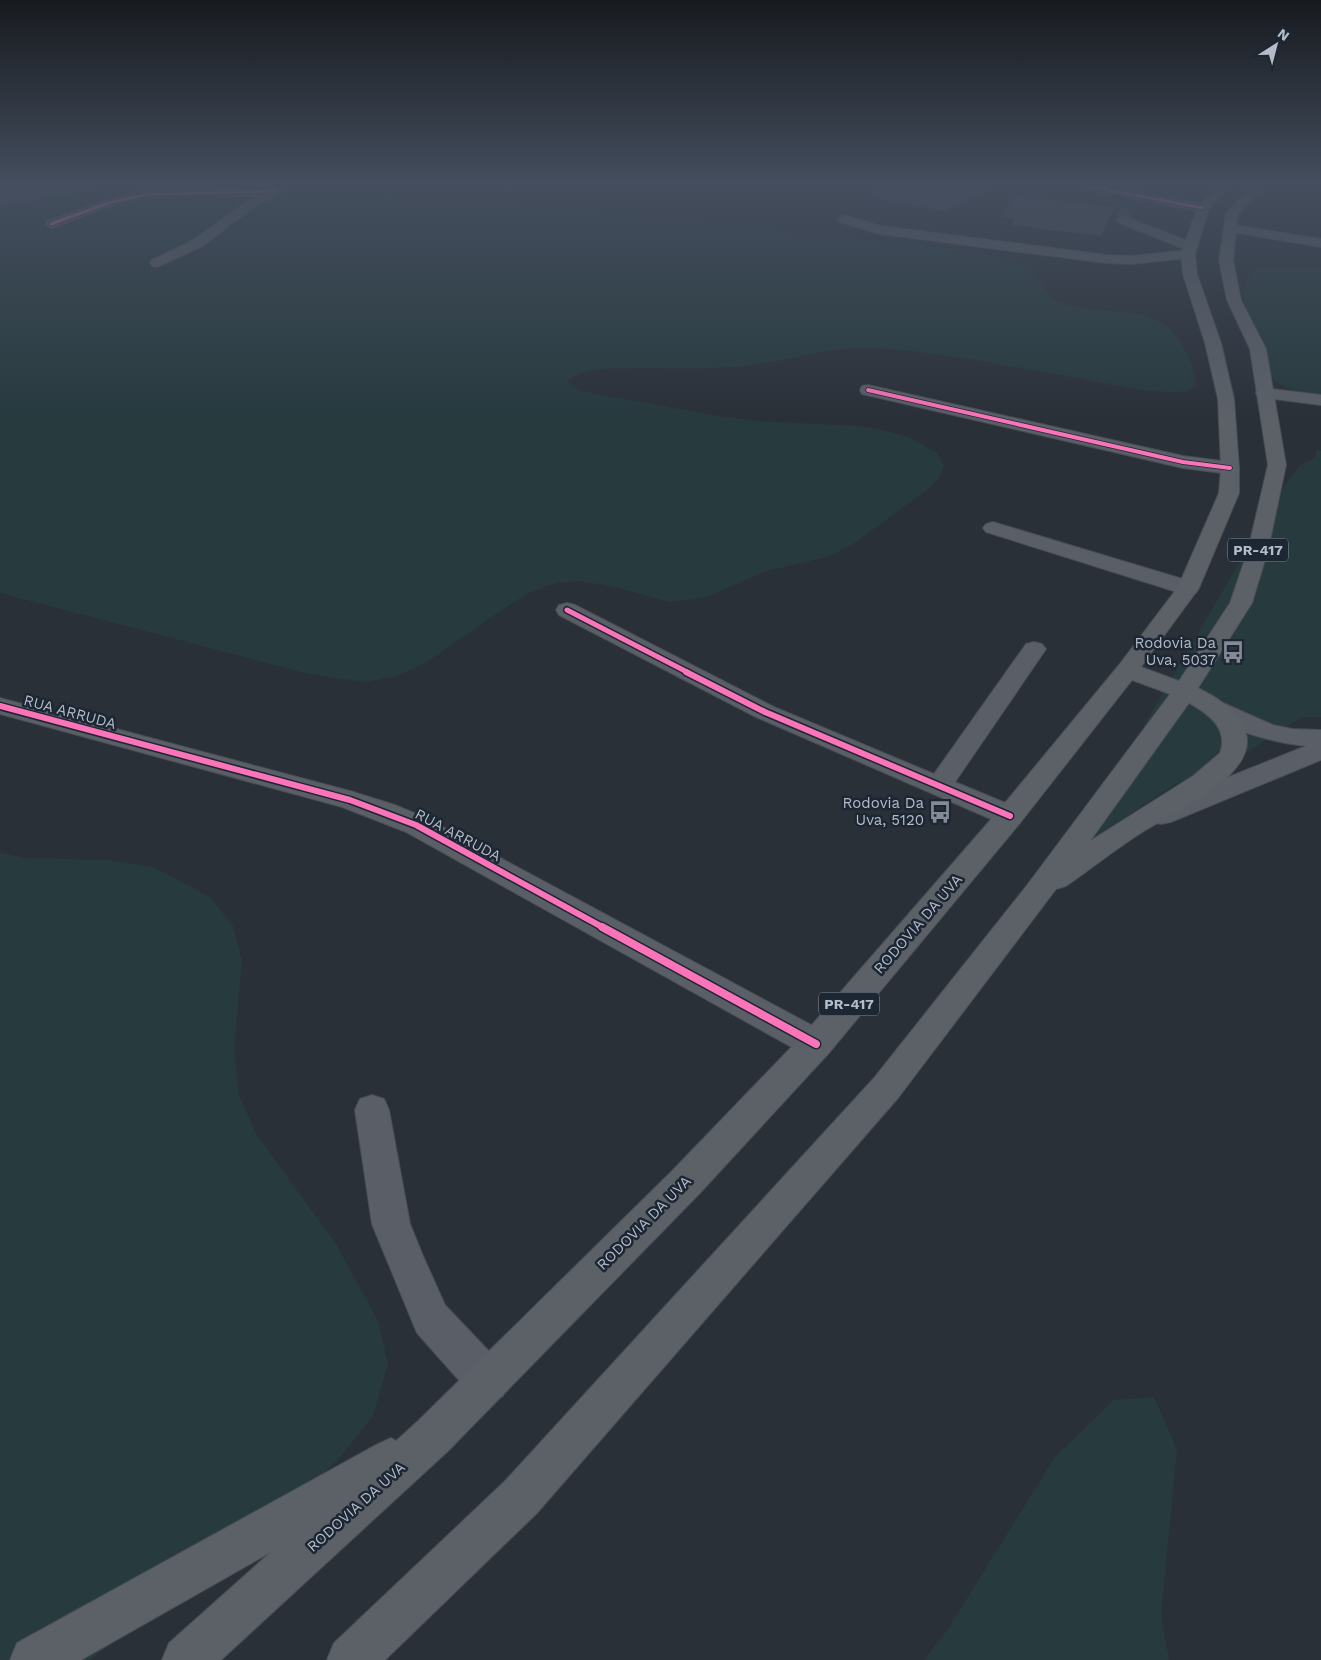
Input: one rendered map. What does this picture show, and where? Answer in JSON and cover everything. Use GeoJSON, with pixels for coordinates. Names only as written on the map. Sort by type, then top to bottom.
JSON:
{"type":"FeatureCollection","features":[{"type":"Feature","properties":{"kind":"main road","name":"RODOVIA DA UVA"},"geometry":{"type":"LineString","coordinates":[[186,1660],[434,1436],[686,1182],[816,1044],[1010,816],[1127,670],[1188,588],[1229,493],[1230,468],[1226,399],[1213,344],[1190,274],[1190,263]]}},
{"type":"Feature","properties":{"kind":"main road","name":"PR-417"},"geometry":{"type":"LineString","coordinates":[[352,1660],[528,1490],[886,1088],[1038,892],[1184,692],[1241,603],[1258,550],[1277,465],[1258,349],[1234,300],[1227,263]]}},
{"type":"Feature","properties":{"kind":"main road"},"geometry":{"type":"LineString","coordinates":[[1038,892],[1132,826],[1220,771],[1232,757],[1237,742],[1230,724],[1212,706],[1184,692],[1127,670]]}},
{"type":"Feature","properties":{"kind":"main road"},"geometry":{"type":"LineString","coordinates":[[34,1660],[434,1436]]}},
{"type":"Feature","properties":{"kind":"street"},"geometry":{"type":"LineString","coordinates":[[868,390],[1183,462],[1230,468]]}},
{"type":"Feature","properties":{"kind":"street"},"geometry":{"type":"LineString","coordinates":[[1264,393],[1321,400]]}},
{"type":"Feature","properties":{"kind":"street"},"geometry":{"type":"LineString","coordinates":[[993,528],[1188,588]]}},
{"type":"Feature","properties":{"kind":"street"},"geometry":{"type":"LineString","coordinates":[[567,610],[765,712],[1010,816]]}},
{"type":"Feature","properties":{"kind":"street"},"geometry":{"type":"LineString","coordinates":[[939,786],[1034,649]]}},
{"type":"Feature","properties":{"kind":"street","name":"RUA ARRUDA"},"geometry":{"type":"LineString","coordinates":[[0,706],[341,798],[385,812],[416,825],[816,1044]]}},
{"type":"Feature","properties":{"kind":"street"},"geometry":{"type":"LineString","coordinates":[[1212,706],[1243,724],[1281,735],[1321,738]]}},
{"type":"Feature","properties":{"kind":"street"},"geometry":{"type":"LineString","coordinates":[[1132,826],[1321,750]]}},
{"type":"Feature","properties":{"kind":"street"},"geometry":{"type":"LineString","coordinates":[[372,1110],[391,1224],[407,1265],[431,1320],[488,1381]]}},
{"type":"Feature","properties":{"kind":"green space"},"geometry":{"type":"Polygon","coordinates":[[[0,263],[1023,263],[1035,272],[1046,292],[1054,300],[1077,307],[1131,313],[1147,317],[1162,324],[1176,335],[1186,352],[1195,376],[1196,385],[1190,390],[1181,392],[1153,391],[924,352],[857,348],[827,351],[739,367],[612,369],[592,371],[574,376],[567,381],[580,391],[719,416],[758,421],[858,426],[879,429],[908,437],[936,452],[944,465],[939,478],[929,488],[852,545],[827,557],[763,572],[707,597],[670,602],[611,586],[578,581],[555,583],[529,593],[425,663],[394,677],[365,682],[309,674],[0,593],[0,263]]]}},
{"type":"Feature","properties":{"kind":"green space"},"geometry":{"type":"Polygon","coordinates":[[[1271,266],[1321,268],[1321,398],[1282,385],[1271,377],[1265,367],[1249,322],[1244,298],[1244,287],[1249,277],[1257,270],[1271,266]]]}},
{"type":"Feature","properties":{"kind":"green space"},"geometry":{"type":"Polygon","coordinates":[[[1316,450],[1321,451],[1321,717],[1302,717],[1246,753],[1190,781],[1177,783],[1089,841],[1134,751],[1144,725],[1285,485],[1300,465],[1315,458],[1316,450]]]}},
{"type":"Feature","properties":{"kind":"green space"},"geometry":{"type":"Polygon","coordinates":[[[0,853],[26,858],[108,860],[153,867],[210,897],[233,926],[242,961],[234,1049],[239,1095],[256,1134],[336,1244],[378,1321],[388,1364],[373,1416],[337,1461],[212,1568],[90,1660],[0,1660],[0,853]]]}},
{"type":"Feature","properties":{"kind":"green space"},"geometry":{"type":"Polygon","coordinates":[[[1154,1397],[1177,1450],[1161,1615],[1169,1660],[924,1660],[948,1629],[1055,1457],[1114,1400],[1154,1397]]]}},
{"type":"Feature","properties":{"kind":"cycle path"},"geometry":{"type":"LineString","coordinates":[[868,390],[1183,462],[1230,468]]}},
{"type":"Feature","properties":{"kind":"cycle path"},"geometry":{"type":"LineString","coordinates":[[567,610],[765,712],[1010,816]]}},
{"type":"Feature","properties":{"kind":"cycle path"},"geometry":{"type":"LineString","coordinates":[[0,706],[350,800],[385,812],[416,825],[816,1044]]}},
{"type":"Feature","properties":{"kind":"place","name":"Rodovia Da Uva, 5037"},"geometry":{"type":"Point","coordinates":[1233,652]}},
{"type":"Feature","properties":{"kind":"place","name":"Rodovia Da Uva, 5120"},"geometry":{"type":"Point","coordinates":[940,812]}}]}
